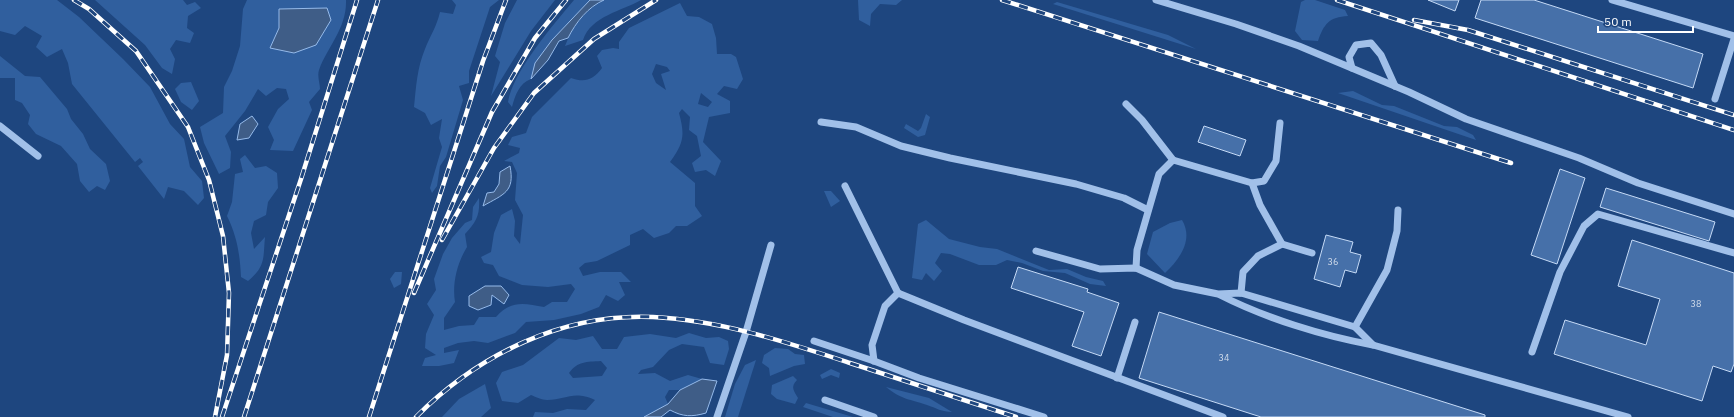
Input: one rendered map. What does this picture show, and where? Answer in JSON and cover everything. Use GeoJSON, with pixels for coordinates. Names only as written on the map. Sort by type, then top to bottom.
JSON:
{"type":"FeatureCollection","features":[{"type":"Feature","properties":{"kind":"lane"},"geometry":{"type":"LineString","coordinates":[[1156,0],[1236,24],[1352,68],[1466,119],[1579,158],[1638,183],[1734,214]]}},
{"type":"Feature","properties":{"kind":"lane"},"geometry":{"type":"LineString","coordinates":[[1612,0],[1734,36]]}},
{"type":"Feature","properties":{"kind":"lane"},"geometry":{"type":"LineString","coordinates":[[1714,99],[1734,39]]}},
{"type":"Feature","properties":{"kind":"lane"},"geometry":{"type":"LineString","coordinates":[[1352,68],[1349,57],[1356,45],[1371,43],[1381,55],[1395,86]]}},
{"type":"Feature","properties":{"kind":"lane"},"geometry":{"type":"LineString","coordinates":[[1126,104],[1142,120],[1173,160],[1252,183],[1264,181],[1276,161],[1280,122]]}},
{"type":"Feature","properties":{"kind":"lane"},"geometry":{"type":"LineString","coordinates":[[821,122],[856,127],[901,146],[1076,184],[1124,198],[1148,210]]}},
{"type":"Feature","properties":{"kind":"lane"},"geometry":{"type":"LineString","coordinates":[[0,126],[38,156]]}},
{"type":"Feature","properties":{"kind":"lane"},"geometry":{"type":"LineString","coordinates":[[1136,268],[1137,250],[1159,174],[1173,160]]}},
{"type":"Feature","properties":{"kind":"lane"},"geometry":{"type":"LineString","coordinates":[[1252,183],[1260,205],[1282,244]]}},
{"type":"Feature","properties":{"kind":"lane"},"geometry":{"type":"LineString","coordinates":[[845,186],[898,293],[964,320],[1117,378],[1203,414],[1223,417]]}},
{"type":"Feature","properties":{"kind":"lane"},"geometry":{"type":"LineString","coordinates":[[1355,327],[1387,270],[1397,231],[1398,210]]}},
{"type":"Feature","properties":{"kind":"lane"},"geometry":{"type":"LineString","coordinates":[[1532,352],[1560,272],[1584,226],[1598,214],[1734,253]]}},
{"type":"Feature","properties":{"kind":"lane"},"geometry":{"type":"LineString","coordinates":[[1241,292],[1243,272],[1258,256],[1282,244],[1312,253]]}},
{"type":"Feature","properties":{"kind":"lane"},"geometry":{"type":"LineString","coordinates":[[716,417],[746,332],[771,246]]}},
{"type":"Feature","properties":{"kind":"lane"},"geometry":{"type":"LineString","coordinates":[[1036,251],[1100,269],[1136,268],[1174,285],[1218,294],[1242,306],[1340,339],[1373,345],[1590,405],[1628,417]]}},
{"type":"Feature","properties":{"kind":"lane"},"geometry":{"type":"LineString","coordinates":[[1218,294],[1241,292],[1355,327],[1373,345]]}},
{"type":"Feature","properties":{"kind":"lane"},"geometry":{"type":"LineString","coordinates":[[874,361],[872,344],[885,306],[898,293]]}},
{"type":"Feature","properties":{"kind":"lane"},"geometry":{"type":"LineString","coordinates":[[1117,378],[1135,322]]}},
{"type":"Feature","properties":{"kind":"lane"},"geometry":{"type":"LineString","coordinates":[[814,341],[919,378],[1044,417]]}},
{"type":"Feature","properties":{"kind":"lane"},"geometry":{"type":"LineString","coordinates":[[825,400],[874,417]]}},
{"type":"Feature","properties":{"kind":"shaded area"},"geometry":{"type":"Polygon","coordinates":[[[0,0],[57,0],[79,17],[123,59],[150,87],[170,124],[184,139],[190,167],[202,181],[204,198],[198,205],[184,191],[168,187],[164,199],[138,166],[143,162],[140,158],[135,162],[72,84],[68,63],[62,49],[47,57],[36,47],[42,36],[25,26],[15,35],[0,31],[0,0]]]}},
{"type":"Feature","properties":{"kind":"shaded area"},"geometry":{"type":"Polygon","coordinates":[[[95,0],[183,0],[187,5],[195,2],[201,8],[188,16],[187,28],[194,33],[190,43],[176,40],[170,49],[175,59],[172,74],[162,68],[145,45],[95,0]]]}},
{"type":"Feature","properties":{"kind":"shaded area"},"geometry":{"type":"Polygon","coordinates":[[[247,0],[346,0],[340,28],[318,72],[320,89],[309,102],[312,110],[293,151],[270,150],[274,140],[268,127],[278,109],[289,99],[286,89],[277,88],[266,96],[258,89],[245,111],[225,136],[231,152],[230,168],[219,174],[204,143],[200,127],[223,113],[224,87],[232,71],[240,46],[243,9],[247,0]],[[279,9],[279,28],[270,48],[313,9],[279,9]]]}},
{"type":"Feature","properties":{"kind":"shaded area"},"geometry":{"type":"Polygon","coordinates":[[[452,0],[499,0],[490,7],[469,71],[469,83],[459,86],[463,100],[446,157],[440,166],[437,186],[432,193],[430,188],[442,147],[439,138],[442,119],[431,125],[425,113],[414,107],[415,92],[422,56],[440,12],[453,14],[456,5],[452,0]]]}},
{"type":"Feature","properties":{"kind":"shaded area"},"geometry":{"type":"Polygon","coordinates":[[[517,0],[555,0],[531,31],[491,96],[500,62],[495,56],[505,23],[517,0]]]}},
{"type":"Feature","properties":{"kind":"shaded area"},"geometry":{"type":"Polygon","coordinates":[[[574,0],[590,0],[552,40],[535,63],[531,79],[523,84],[516,94],[512,107],[508,102],[511,90],[526,62],[535,48],[574,0]]]}},
{"type":"Feature","properties":{"kind":"shaded area"},"geometry":{"type":"Polygon","coordinates":[[[590,0],[604,0],[598,3],[583,16],[568,38],[559,41],[548,60],[531,79],[535,63],[552,40],[590,0]]]}},
{"type":"Feature","properties":{"kind":"shaded area"},"geometry":{"type":"Polygon","coordinates":[[[604,0],[641,0],[608,15],[593,25],[583,40],[565,46],[580,19],[591,8],[604,0]]]}},
{"type":"Feature","properties":{"kind":"shaded area"},"geometry":{"type":"Polygon","coordinates":[[[858,0],[902,0],[896,5],[880,4],[871,14],[870,26],[859,20],[858,0]]]}},
{"type":"Feature","properties":{"kind":"shaded area"},"geometry":{"type":"Polygon","coordinates":[[[1305,0],[1315,0],[1345,10],[1348,16],[1336,18],[1328,22],[1318,41],[1302,40],[1295,31],[1301,2],[1305,0]]]}},
{"type":"Feature","properties":{"kind":"shaded area"},"geometry":{"type":"Polygon","coordinates":[[[1057,2],[1168,35],[1196,49],[1053,4],[1057,2]]]}},
{"type":"Feature","properties":{"kind":"shaded area"},"geometry":{"type":"Polygon","coordinates":[[[680,3],[687,16],[699,17],[712,24],[716,38],[717,54],[731,54],[736,57],[743,79],[737,89],[724,86],[717,94],[730,101],[730,113],[709,117],[703,142],[721,161],[715,176],[706,170],[695,172],[692,163],[701,156],[697,136],[689,130],[690,117],[682,109],[679,113],[682,127],[682,139],[681,144],[670,162],[695,183],[695,206],[702,216],[687,226],[676,226],[669,233],[654,238],[643,229],[630,235],[630,245],[597,261],[585,263],[579,268],[583,276],[600,272],[621,272],[631,282],[619,282],[625,295],[618,301],[606,295],[599,307],[581,314],[554,320],[526,322],[515,333],[488,343],[474,341],[458,343],[444,348],[444,353],[459,350],[454,363],[439,366],[422,366],[425,358],[436,355],[425,348],[426,334],[434,315],[427,304],[436,290],[434,279],[443,254],[452,238],[465,223],[472,220],[473,207],[479,198],[477,218],[465,234],[467,247],[460,260],[456,274],[454,288],[455,302],[444,318],[444,330],[459,326],[474,325],[479,317],[496,317],[513,305],[530,304],[544,307],[552,302],[567,302],[575,289],[571,284],[548,287],[522,285],[499,276],[493,265],[484,263],[481,257],[491,252],[494,233],[501,215],[512,209],[515,221],[514,236],[520,244],[523,215],[515,200],[517,173],[512,162],[504,161],[519,153],[520,148],[508,145],[512,137],[526,133],[532,117],[571,78],[585,80],[592,78],[602,68],[597,56],[602,50],[613,48],[619,49],[619,42],[629,28],[680,3]],[[656,64],[652,74],[656,83],[666,90],[661,74],[670,71],[667,67],[656,64]],[[701,93],[698,104],[708,107],[712,102],[701,93]]]}},
{"type":"Feature","properties":{"kind":"shaded area"},"geometry":{"type":"Polygon","coordinates":[[[327,8],[331,20],[316,45],[294,53],[270,48],[279,28],[279,9],[327,8]]]}},
{"type":"Feature","properties":{"kind":"shaded area"},"geometry":{"type":"Polygon","coordinates":[[[0,56],[25,76],[40,77],[67,109],[71,119],[83,134],[90,149],[106,164],[110,181],[105,190],[97,186],[89,192],[80,181],[77,164],[61,146],[36,134],[28,124],[30,115],[22,103],[15,100],[15,78],[0,78],[0,56]]]}},
{"type":"Feature","properties":{"kind":"shaded area"},"geometry":{"type":"Polygon","coordinates":[[[191,82],[199,101],[192,110],[181,102],[175,89],[181,83],[191,82]]]}},
{"type":"Feature","properties":{"kind":"shaded area"},"geometry":{"type":"Polygon","coordinates":[[[1353,91],[1382,105],[1394,106],[1444,126],[1457,127],[1473,135],[1476,140],[1338,93],[1353,91]]]}},
{"type":"Feature","properties":{"kind":"shaded area"},"geometry":{"type":"Polygon","coordinates":[[[926,114],[930,117],[925,135],[918,137],[904,128],[906,124],[918,131],[921,128],[926,114]]]}},
{"type":"Feature","properties":{"kind":"shaded area"},"geometry":{"type":"Polygon","coordinates":[[[252,116],[258,124],[249,138],[237,140],[240,124],[252,116]]]}},
{"type":"Feature","properties":{"kind":"shaded area"},"geometry":{"type":"Polygon","coordinates":[[[245,155],[255,168],[266,166],[277,173],[278,188],[268,202],[266,215],[254,221],[251,233],[254,249],[265,237],[261,266],[254,276],[248,281],[241,277],[237,246],[227,216],[232,202],[235,174],[243,172],[240,159],[245,155]]]}},
{"type":"Feature","properties":{"kind":"shaded area"},"geometry":{"type":"Polygon","coordinates":[[[510,166],[511,182],[509,187],[502,195],[483,206],[487,193],[494,192],[499,184],[500,172],[510,166]]]}},
{"type":"Feature","properties":{"kind":"shaded area"},"geometry":{"type":"Polygon","coordinates":[[[824,191],[831,191],[840,201],[831,207],[824,191]]]}},
{"type":"Feature","properties":{"kind":"shaded area"},"geometry":{"type":"Polygon","coordinates":[[[926,220],[949,239],[980,247],[997,249],[1049,270],[1067,269],[1086,277],[1103,281],[1106,286],[1090,284],[1065,273],[1043,271],[1022,263],[1007,260],[996,265],[979,265],[950,254],[941,253],[935,263],[942,271],[934,281],[926,273],[922,280],[912,278],[918,224],[926,220]]]}},
{"type":"Feature","properties":{"kind":"shaded area"},"geometry":{"type":"Polygon","coordinates":[[[1182,220],[1185,227],[1186,242],[1180,256],[1165,273],[1147,254],[1153,232],[1170,223],[1182,220]]]}},
{"type":"Feature","properties":{"kind":"shaded area"},"geometry":{"type":"Polygon","coordinates":[[[395,272],[402,272],[401,284],[394,288],[390,279],[395,272]]]}},
{"type":"Feature","properties":{"kind":"shaded area"},"geometry":{"type":"Polygon","coordinates":[[[485,286],[501,286],[509,295],[504,304],[492,295],[491,305],[478,310],[469,306],[469,296],[485,286]]]}},
{"type":"Feature","properties":{"kind":"shaded area"},"geometry":{"type":"Polygon","coordinates":[[[689,333],[706,338],[719,337],[728,341],[729,349],[724,365],[710,363],[704,347],[682,344],[669,350],[653,367],[641,370],[638,374],[655,373],[670,381],[688,375],[702,379],[680,390],[669,390],[665,397],[668,404],[644,417],[533,417],[535,412],[553,413],[567,409],[586,410],[595,400],[581,396],[570,396],[554,400],[545,400],[531,395],[518,403],[502,401],[496,383],[502,372],[523,365],[559,338],[576,340],[593,336],[602,349],[617,349],[624,337],[650,334],[676,338],[689,333]],[[601,361],[587,362],[579,364],[569,373],[573,378],[602,376],[607,368],[601,361]]]}},
{"type":"Feature","properties":{"kind":"shaded area"},"geometry":{"type":"Polygon","coordinates":[[[775,348],[788,349],[795,354],[804,355],[805,364],[794,366],[770,376],[769,368],[762,363],[764,355],[775,348]]]}},
{"type":"Feature","properties":{"kind":"shaded area"},"geometry":{"type":"Polygon","coordinates":[[[756,360],[738,417],[725,417],[735,384],[745,365],[756,360]]]}},
{"type":"Feature","properties":{"kind":"shaded area"},"geometry":{"type":"Polygon","coordinates":[[[831,369],[840,373],[839,378],[831,375],[822,379],[820,375],[831,369]]]}},
{"type":"Feature","properties":{"kind":"shaded area"},"geometry":{"type":"Polygon","coordinates":[[[793,376],[797,380],[793,387],[798,398],[795,404],[777,399],[771,394],[772,385],[793,376]]]}},
{"type":"Feature","properties":{"kind":"shaded area"},"geometry":{"type":"Polygon","coordinates":[[[702,379],[717,381],[706,413],[688,416],[670,410],[661,417],[644,417],[668,404],[680,390],[702,379]]]}},
{"type":"Feature","properties":{"kind":"shaded area"},"geometry":{"type":"Polygon","coordinates":[[[485,384],[491,408],[481,417],[442,417],[459,399],[485,384]]]}},
{"type":"Feature","properties":{"kind":"shaded area"},"geometry":{"type":"Polygon","coordinates":[[[886,387],[929,398],[952,412],[942,411],[906,399],[886,387]]]}},
{"type":"Feature","properties":{"kind":"shaded area"},"geometry":{"type":"Polygon","coordinates":[[[806,403],[853,417],[833,417],[803,407],[806,403]]]}},
{"type":"Feature","properties":{"kind":"building"},"geometry":{"type":"Polygon","coordinates":[[[1428,0],[1459,0],[1455,11],[1428,0]]]}},
{"type":"Feature","properties":{"kind":"building"},"geometry":{"type":"Polygon","coordinates":[[[1481,0],[1534,0],[1703,54],[1693,88],[1475,18],[1481,0]]]}},
{"type":"Feature","properties":{"kind":"building"},"geometry":{"type":"Polygon","coordinates":[[[1204,126],[1246,140],[1240,156],[1198,142],[1204,126]]]}},
{"type":"Feature","properties":{"kind":"building"},"geometry":{"type":"Polygon","coordinates":[[[1560,169],[1585,178],[1557,264],[1531,255],[1560,169]]]}},
{"type":"Feature","properties":{"kind":"building"},"geometry":{"type":"Polygon","coordinates":[[[1606,188],[1715,222],[1709,241],[1600,207],[1606,188]]]}},
{"type":"Feature","properties":{"kind":"building"},"geometry":{"type":"Polygon","coordinates":[[[1326,235],[1353,242],[1350,252],[1361,255],[1356,273],[1345,270],[1340,287],[1314,279],[1326,235]]]}},
{"type":"Feature","properties":{"kind":"building"},"geometry":{"type":"Polygon","coordinates":[[[1632,240],[1734,273],[1734,364],[1731,372],[1713,366],[1702,401],[1554,354],[1565,320],[1646,345],[1660,299],[1618,286],[1632,240]]]}},
{"type":"Feature","properties":{"kind":"building"},"geometry":{"type":"Polygon","coordinates":[[[1018,267],[1088,289],[1087,292],[1119,303],[1101,356],[1072,346],[1084,312],[1011,288],[1018,267]]]}},
{"type":"Feature","properties":{"kind":"building"},"geometry":{"type":"Polygon","coordinates":[[[1159,312],[1485,415],[1485,417],[1261,417],[1139,378],[1159,312]]]}},
{"type":"Feature","properties":{"kind":"railway"},"geometry":{"type":"LineString","coordinates":[[74,0],[89,9],[136,51],[188,127],[209,180],[223,236],[229,293],[227,355],[215,417]]}},
{"type":"Feature","properties":{"kind":"railway"},"geometry":{"type":"LineString","coordinates":[[222,417],[301,179],[357,0]]}},
{"type":"Feature","properties":{"kind":"railway"},"geometry":{"type":"LineString","coordinates":[[244,417],[378,0]]}},
{"type":"Feature","properties":{"kind":"railway"},"geometry":{"type":"LineString","coordinates":[[369,417],[483,61],[506,0]]}},
{"type":"Feature","properties":{"kind":"railway"},"geometry":{"type":"LineString","coordinates":[[414,293],[492,112],[535,38],[566,0]]}},
{"type":"Feature","properties":{"kind":"railway"},"geometry":{"type":"LineString","coordinates":[[442,240],[494,148],[534,93],[594,39],[656,0]]}},
{"type":"Feature","properties":{"kind":"railway"},"geometry":{"type":"LineString","coordinates":[[1002,0],[1511,163]]}},
{"type":"Feature","properties":{"kind":"railway"},"geometry":{"type":"LineString","coordinates":[[1337,0],[1734,130]]}},
{"type":"Feature","properties":{"kind":"railway"},"geometry":{"type":"LineString","coordinates":[[1414,20],[1468,30],[1734,115]]}},
{"type":"Feature","properties":{"kind":"railway"},"geometry":{"type":"LineString","coordinates":[[416,417],[441,394],[467,374],[524,342],[555,330],[587,322],[620,318],[653,317],[703,322],[753,333],[826,355],[1016,417]]}}]}
